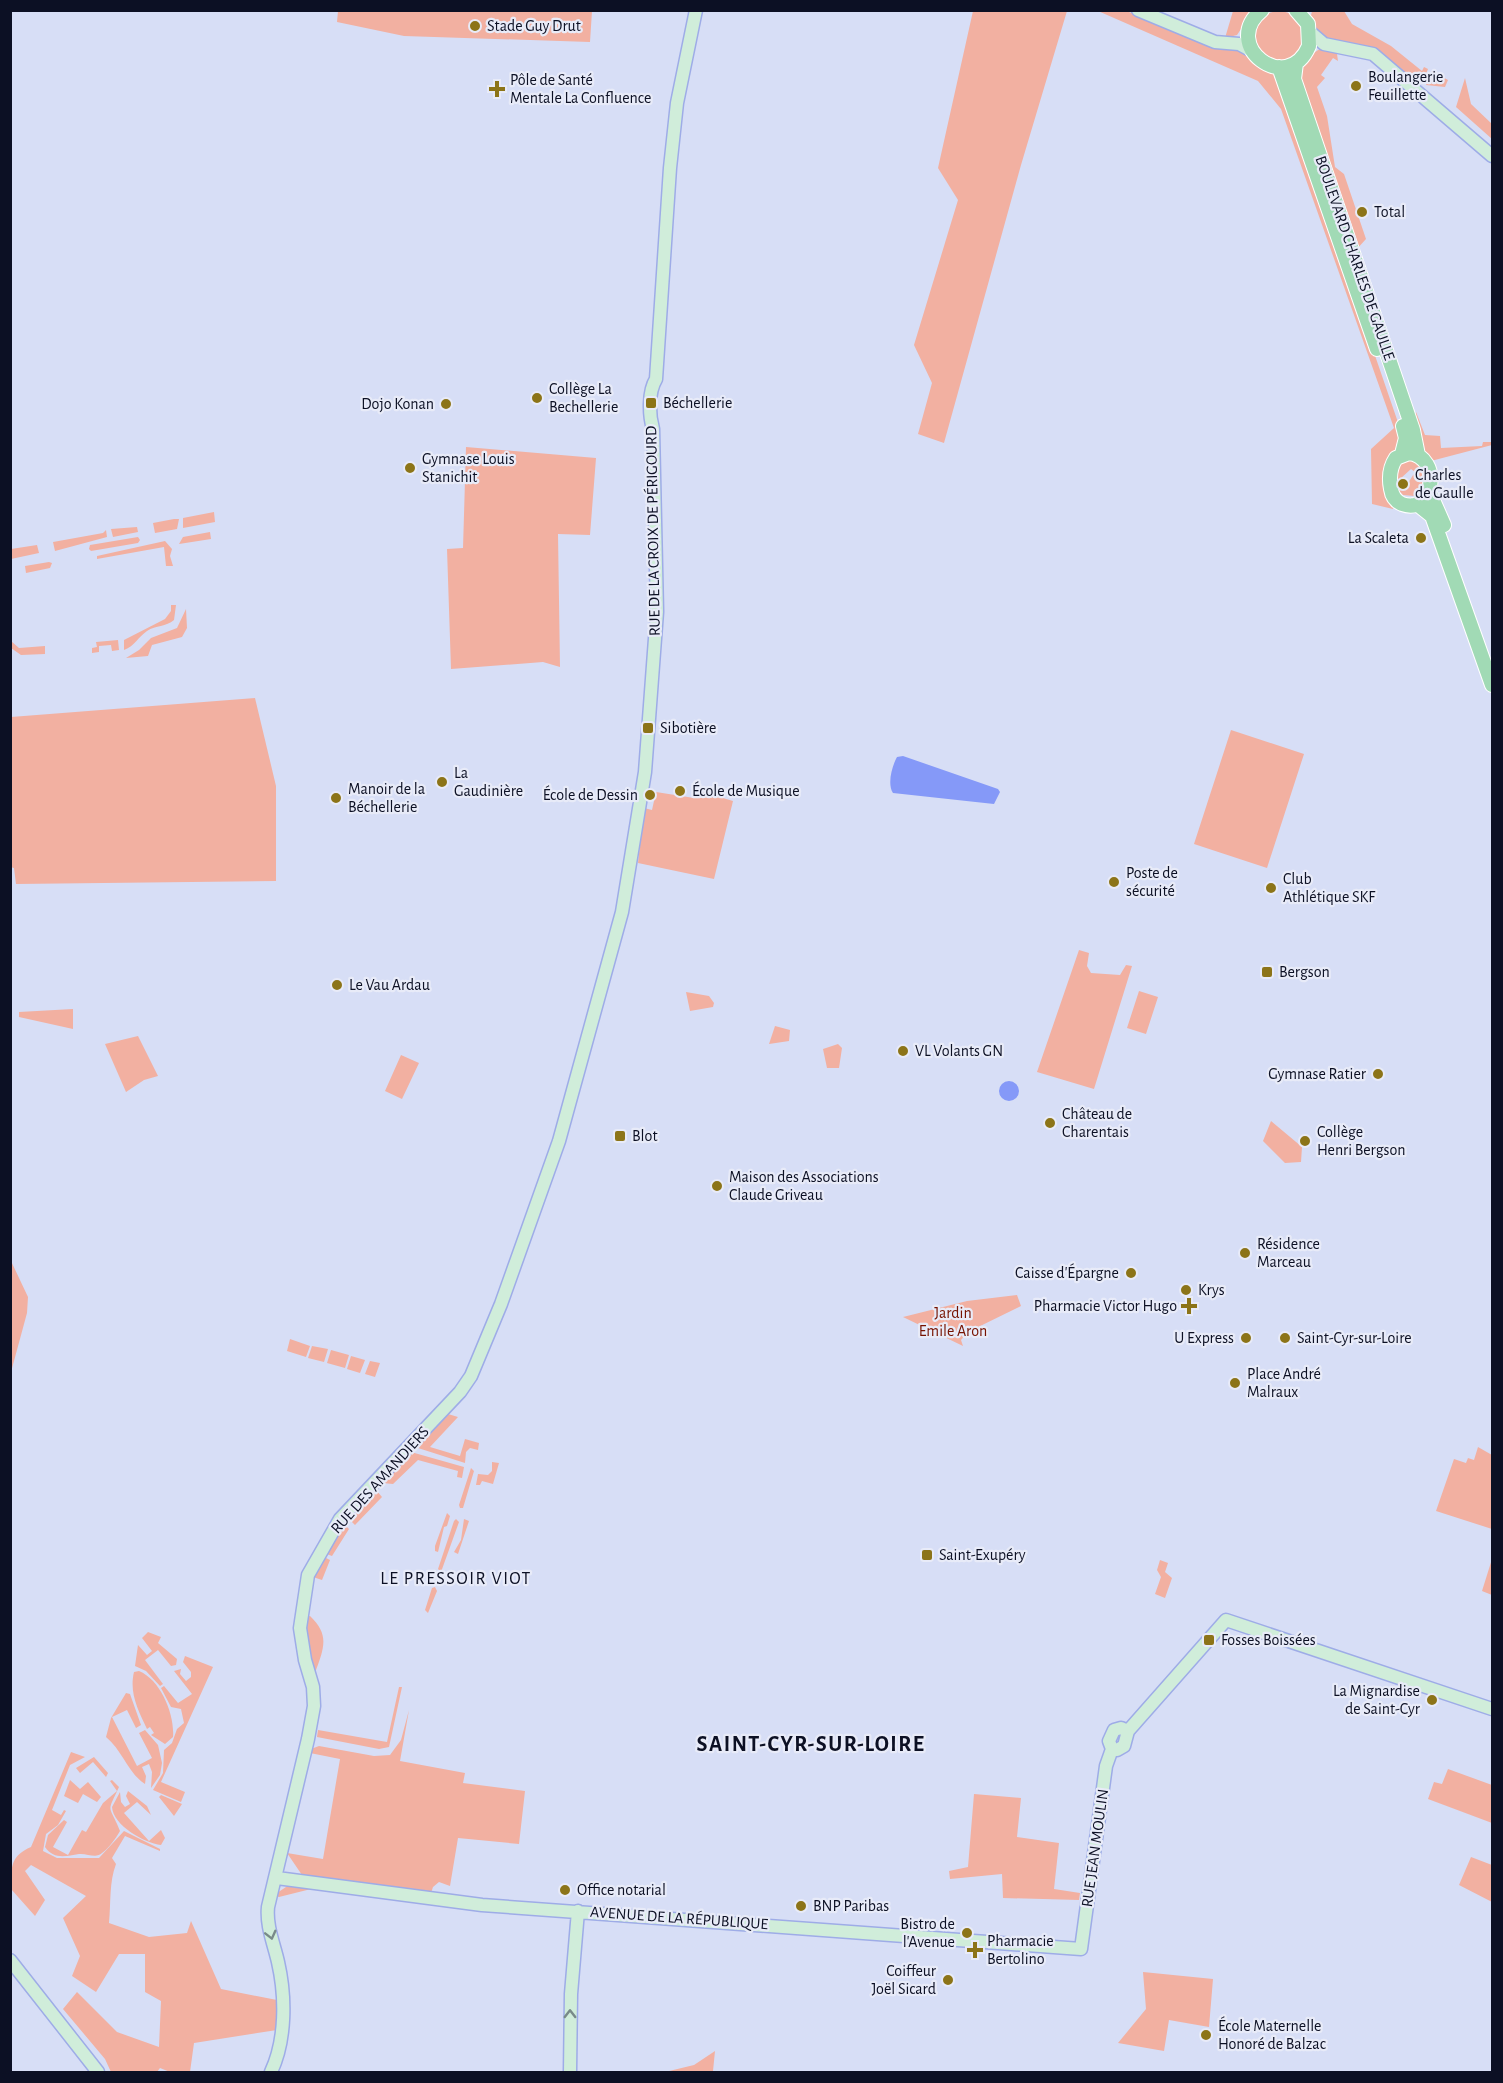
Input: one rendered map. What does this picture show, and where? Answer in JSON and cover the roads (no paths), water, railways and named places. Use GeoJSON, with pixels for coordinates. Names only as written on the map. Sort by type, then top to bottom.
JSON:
{"type":"FeatureCollection","features":[{"type":"Feature","properties":{"kind":"main road"},"geometry":{"type":"LineString","coordinates":[[1262,10],[1251,24],[1248,34],[1252,51],[1263,63],[1279,67],[1296,63],[1307,50],[1310,32],[1306,21],[1296,10]]}},
{"type":"Feature","properties":{"kind":"main road","name":"BOULEVARD CHARLES DE GAULLE"},"geometry":{"type":"LineString","coordinates":[[1296,63],[1294,79],[1413,430],[1418,454]]}},
{"type":"Feature","properties":{"kind":"main road","name":"BOULEVARD CHARLES DE GAULLE"},"geometry":{"type":"LineString","coordinates":[[1279,67],[1403,428],[1406,442],[1402,454]]}},
{"type":"Feature","properties":{"kind":"main road"},"geometry":{"type":"LineString","coordinates":[[1492,660],[1445,527],[1429,491],[1429,465],[1418,454],[1402,454],[1396,458],[1390,469],[1391,492],[1399,503],[1417,504],[1432,516],[1492,685]]}},
{"type":"Feature","properties":{"kind":"main road"},"geometry":{"type":"LineString","coordinates":[[1417,504],[1429,491]]}},
{"type":"Feature","properties":{"kind":"street","name":"RUE DE LA CROIX DE PÉRIGOURD"},"geometry":{"type":"LineString","coordinates":[[566,1118],[622,912],[645,772],[657,612],[653,429],[650,420],[652,386],[656,380],[674,136],[696,10]]}},
{"type":"Feature","properties":{"kind":"street"},"geometry":{"type":"LineString","coordinates":[[1137,10],[1222,44],[1239,44],[1252,51]]}},
{"type":"Feature","properties":{"kind":"street"},"geometry":{"type":"LineString","coordinates":[[1201,35],[1229,40],[1241,35],[1251,24]]}},
{"type":"Feature","properties":{"kind":"street"},"geometry":{"type":"LineString","coordinates":[[1310,32],[1324,44],[1373,54],[1492,156]]}},
{"type":"Feature","properties":{"kind":"street"},"geometry":{"type":"LineString","coordinates":[[1307,50],[1324,44]]}},
{"type":"Feature","properties":{"kind":"street","name":"RUE DES AMANDIERS"},"geometry":{"type":"LineString","coordinates":[[271,2073],[283,2034],[279,1964],[268,1916],[277,1878],[277,1865],[314,1706],[313,1687],[304,1660],[300,1628],[308,1575],[340,1519],[460,1392],[471,1376],[501,1304],[566,1118]]}},
{"type":"Feature","properties":{"kind":"street","name":"RUE JEAN MOULIN"},"geometry":{"type":"LineString","coordinates":[[1081,1949],[1106,1766],[1112,1749],[1109,1741],[1114,1730],[1120,1728],[1128,1731],[1226,1620],[1492,1709]]}},
{"type":"Feature","properties":{"kind":"street","name":"AVENUE DE LA RÉPUBLIQUE"},"geometry":{"type":"LineString","coordinates":[[277,1878],[471,1904],[1081,1949]]}},
{"type":"Feature","properties":{"kind":"street"},"geometry":{"type":"LineString","coordinates":[[570,2073],[571,1994],[578,1911]]}},
{"type":"Feature","properties":{"kind":"street"},"geometry":{"type":"LineString","coordinates":[[10,1960],[42,1997],[98,2073]]}},
{"type":"Feature","properties":{"kind":"water"},"geometry":{"type":"Polygon","coordinates":[[[903,756],[998,789],[1000,792],[994,804],[893,793],[890,785],[892,770],[897,757],[903,756]]]}},
{"type":"Feature","properties":{"kind":"water"},"geometry":{"type":"Polygon","coordinates":[[[1009,1081],[1016,1084],[1019,1091],[1016,1098],[1009,1101],[1002,1098],[999,1091],[1002,1084],[1009,1081]]]}},
{"type":"Feature","properties":{"kind":"place","name":"Stade Guy Drut"},"geometry":{"type":"Point","coordinates":[475,26]}},
{"type":"Feature","properties":{"kind":"place","name":"Boulangerie Feuillette"},"geometry":{"type":"Point","coordinates":[1356,86]}},
{"type":"Feature","properties":{"kind":"place","name":"Pôle de Santé Mentale La Confluence"},"geometry":{"type":"Point","coordinates":[497,89]}},
{"type":"Feature","properties":{"kind":"place","name":"Total"},"geometry":{"type":"Point","coordinates":[1362,212]}},
{"type":"Feature","properties":{"kind":"place","name":"Collège La Bechellerie"},"geometry":{"type":"Point","coordinates":[537,398]}},
{"type":"Feature","properties":{"kind":"place","name":"Béchellerie"},"geometry":{"type":"Point","coordinates":[651,403]}},
{"type":"Feature","properties":{"kind":"place","name":"Dojo Konan"},"geometry":{"type":"Point","coordinates":[446,404]}},
{"type":"Feature","properties":{"kind":"place","name":"Gymnase Louis Stanichit"},"geometry":{"type":"Point","coordinates":[410,468]}},
{"type":"Feature","properties":{"kind":"place","name":"Charles de Gaulle"},"geometry":{"type":"Point","coordinates":[1403,484]}},
{"type":"Feature","properties":{"kind":"place","name":"La Scaleta"},"geometry":{"type":"Point","coordinates":[1421,538]}},
{"type":"Feature","properties":{"kind":"place","name":"Sibotière"},"geometry":{"type":"Point","coordinates":[648,728]}},
{"type":"Feature","properties":{"kind":"place","name":"La Gaudinière"},"geometry":{"type":"Point","coordinates":[442,782]}},
{"type":"Feature","properties":{"kind":"place","name":"École de Musique"},"geometry":{"type":"Point","coordinates":[680,791]}},
{"type":"Feature","properties":{"kind":"place","name":"École de Dessin"},"geometry":{"type":"Point","coordinates":[650,795]}},
{"type":"Feature","properties":{"kind":"place","name":"Manoir de la Béchellerie"},"geometry":{"type":"Point","coordinates":[336,798]}},
{"type":"Feature","properties":{"kind":"place","name":"Poste de sécurité"},"geometry":{"type":"Point","coordinates":[1114,882]}},
{"type":"Feature","properties":{"kind":"place","name":"Club Athlétique SKF"},"geometry":{"type":"Point","coordinates":[1271,888]}},
{"type":"Feature","properties":{"kind":"place","name":"Bergson"},"geometry":{"type":"Point","coordinates":[1267,972]}},
{"type":"Feature","properties":{"kind":"place","name":"Le Vau Ardau"},"geometry":{"type":"Point","coordinates":[337,985]}},
{"type":"Feature","properties":{"kind":"place","name":"VL Volants GN"},"geometry":{"type":"Point","coordinates":[903,1051]}},
{"type":"Feature","properties":{"kind":"place","name":"Gymnase Ratier"},"geometry":{"type":"Point","coordinates":[1378,1074]}},
{"type":"Feature","properties":{"kind":"place","name":"Château de Charentais"},"geometry":{"type":"Point","coordinates":[1050,1123]}},
{"type":"Feature","properties":{"kind":"place","name":"Blot"},"geometry":{"type":"Point","coordinates":[620,1136]}},
{"type":"Feature","properties":{"kind":"place","name":"Collège Henri Bergson"},"geometry":{"type":"Point","coordinates":[1305,1141]}},
{"type":"Feature","properties":{"kind":"place","name":"Maison des Associations Claude Griveau"},"geometry":{"type":"Point","coordinates":[717,1186]}},
{"type":"Feature","properties":{"kind":"place","name":"Résidence Marceau"},"geometry":{"type":"Point","coordinates":[1245,1253]}},
{"type":"Feature","properties":{"kind":"place","name":"Caisse d'Épargne"},"geometry":{"type":"Point","coordinates":[1131,1273]}},
{"type":"Feature","properties":{"kind":"place","name":"Krys"},"geometry":{"type":"Point","coordinates":[1186,1290]}},
{"type":"Feature","properties":{"kind":"place","name":"Pharmacie Victor Hugo"},"geometry":{"type":"Point","coordinates":[1189,1306]}},
{"type":"Feature","properties":{"kind":"place","name":"U Express"},"geometry":{"type":"Point","coordinates":[1246,1338]}},
{"type":"Feature","properties":{"kind":"place","name":"Saint-Cyr-sur-Loire"},"geometry":{"type":"Point","coordinates":[1285,1338]}},
{"type":"Feature","properties":{"kind":"place","name":"Place André Malraux"},"geometry":{"type":"Point","coordinates":[1235,1383]}},
{"type":"Feature","properties":{"kind":"place","name":"Saint-Exupéry"},"geometry":{"type":"Point","coordinates":[927,1555]}},
{"type":"Feature","properties":{"kind":"place","name":"Fosses Boissées"},"geometry":{"type":"Point","coordinates":[1209,1640]}},
{"type":"Feature","properties":{"kind":"place","name":"La Mignardise de Saint-Cyr"},"geometry":{"type":"Point","coordinates":[1432,1700]}},
{"type":"Feature","properties":{"kind":"place","name":"Office notarial"},"geometry":{"type":"Point","coordinates":[565,1890]}},
{"type":"Feature","properties":{"kind":"place","name":"BNP Paribas"},"geometry":{"type":"Point","coordinates":[801,1906]}},
{"type":"Feature","properties":{"kind":"place","name":"Bistro de l'Avenue"},"geometry":{"type":"Point","coordinates":[967,1933]}},
{"type":"Feature","properties":{"kind":"place","name":"Pharmacie Bertolino"},"geometry":{"type":"Point","coordinates":[975,1950]}},
{"type":"Feature","properties":{"kind":"place","name":"Coiffeur Joël Sicard"},"geometry":{"type":"Point","coordinates":[948,1980]}},
{"type":"Feature","properties":{"kind":"place","name":"École Maternelle Honoré de Balzac"},"geometry":{"type":"Point","coordinates":[1206,2035]}},
{"type":"Feature","properties":{"kind":"district","name":"LE PRESSOIR VIOT"},"geometry":{"type":"Point","coordinates":[456,1579]}},
{"type":"Feature","properties":{"kind":"district","name":"SAINT-CYR-SUR-LOIRE"},"geometry":{"type":"Point","coordinates":[811,1744]}},
{"type":"Feature","properties":{"kind":"park label","name":"Jardin Emile Aron"},"geometry":{"type":"Point","coordinates":[953,1322]}}]}
